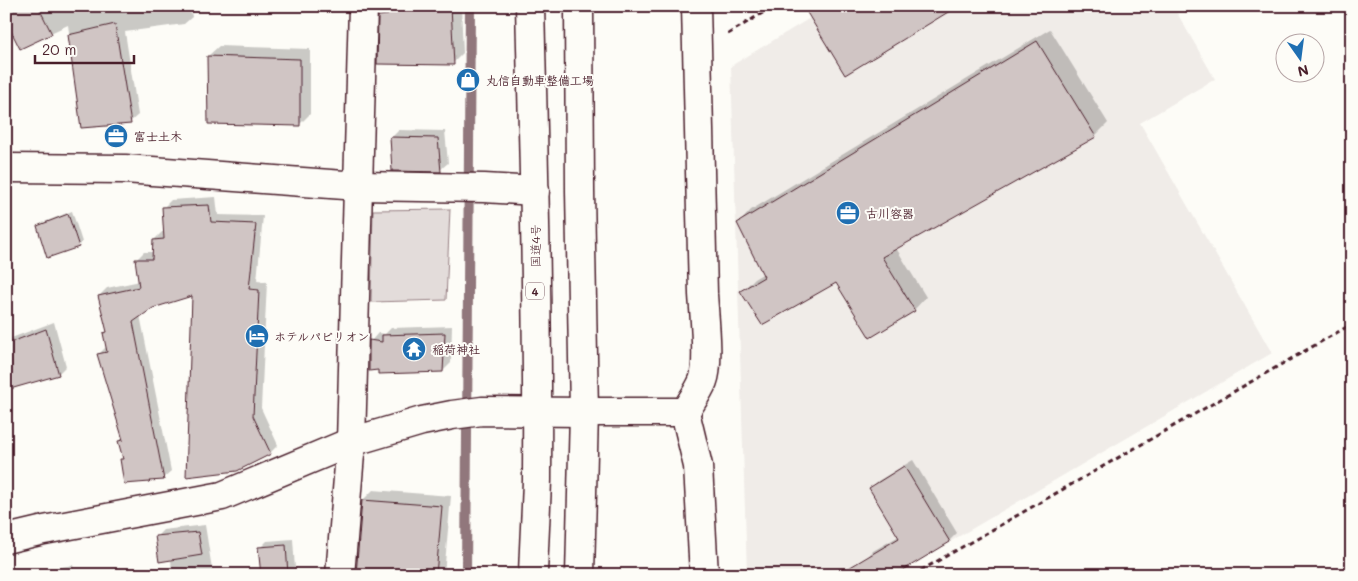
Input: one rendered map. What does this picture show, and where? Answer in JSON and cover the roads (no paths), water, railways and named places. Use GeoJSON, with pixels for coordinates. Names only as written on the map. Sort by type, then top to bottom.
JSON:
{"type":"FeatureCollection","features":[{"type":"Feature","properties":{"kind":"main road"},"geometry":{"type":"LineString","coordinates":[[340,575],[351,442],[363,6]]}},
{"type":"Feature","properties":{"kind":"main road","name":"国道4号"},"geometry":{"type":"LineString","coordinates":[[530,6],[537,482],[533,575]]}},
{"type":"Feature","properties":{"kind":"main road"},"geometry":{"type":"LineString","coordinates":[[579,6],[584,412],[580,575]]}},
{"type":"Feature","properties":{"kind":"main road"},"geometry":{"type":"LineString","coordinates":[[696,6],[706,363],[704,380],[685,412],[698,466],[704,575]]}},
{"type":"Feature","properties":{"kind":"main road"},"geometry":{"type":"LineString","coordinates":[[6,168],[125,169],[358,186],[534,191]]}},
{"type":"Feature","properties":{"kind":"main road"},"geometry":{"type":"LineString","coordinates":[[6,539],[222,496],[351,442],[422,421],[452,415],[482,411],[685,412]]}},
{"type":"Feature","properties":{"kind":"waterway"},"geometry":{"type":"LineString","coordinates":[[466,575],[470,6]]}},
{"type":"Feature","properties":{"kind":"place","name":"丸信自動車整備工場"},"geometry":{"type":"Point","coordinates":[468,80]}},
{"type":"Feature","properties":{"kind":"place","name":"富士土木"},"geometry":{"type":"Point","coordinates":[116,136]}},
{"type":"Feature","properties":{"kind":"place","name":"古川容器"},"geometry":{"type":"Point","coordinates":[848,213]}},
{"type":"Feature","properties":{"kind":"place","name":"ホテルパビリオン"},"geometry":{"type":"Point","coordinates":[257,336]}},
{"type":"Feature","properties":{"kind":"place","name":"稲荷神社"},"geometry":{"type":"Point","coordinates":[414,349]}}]}
